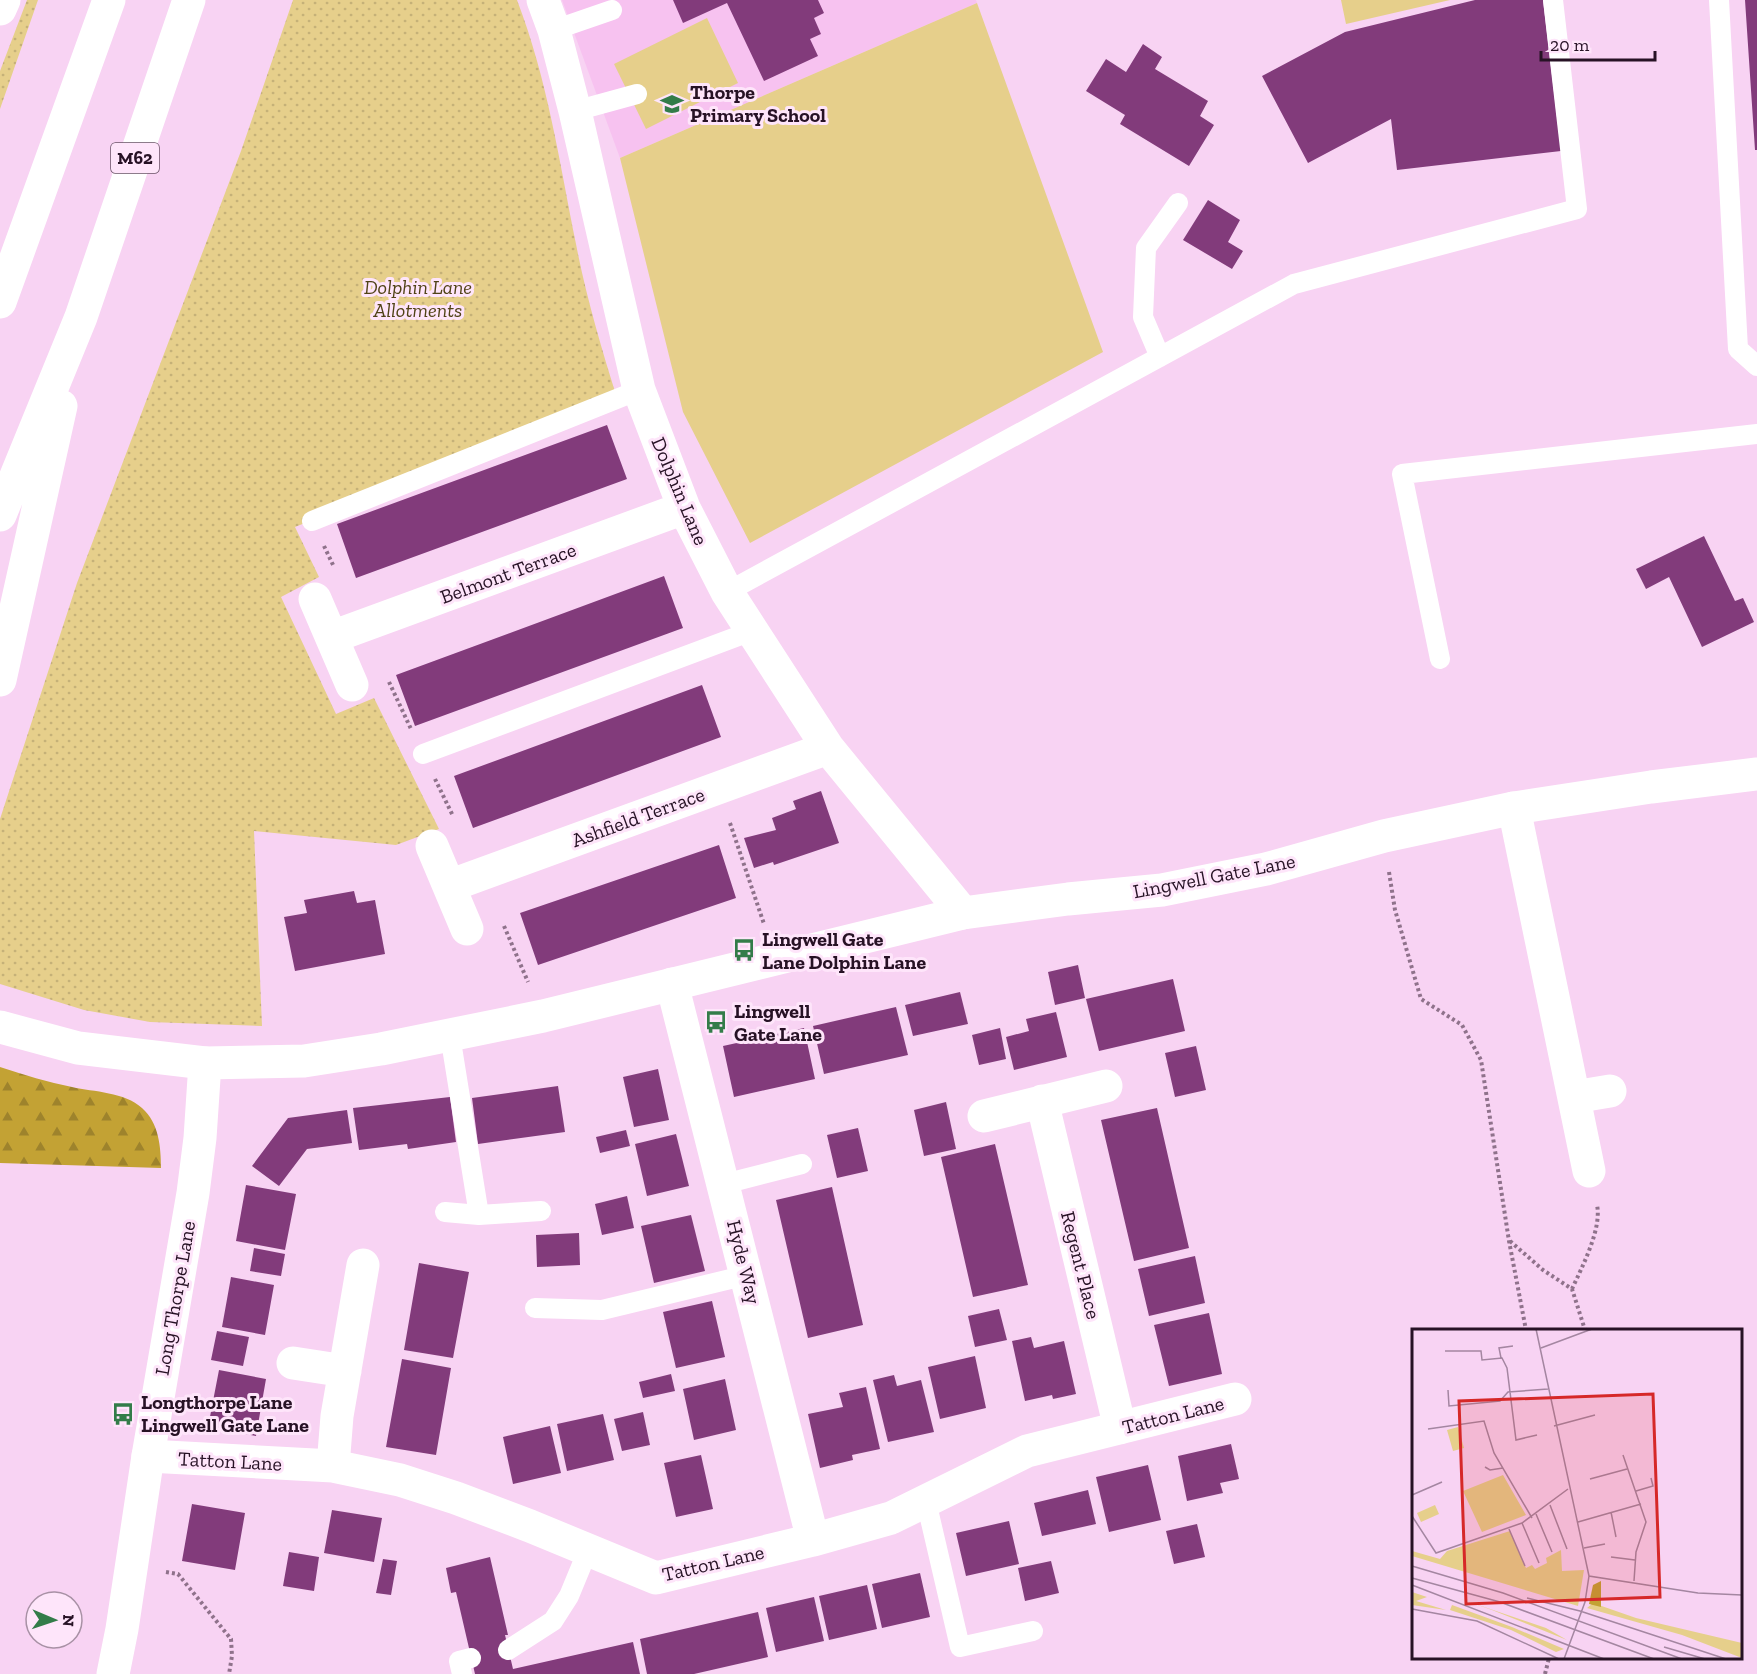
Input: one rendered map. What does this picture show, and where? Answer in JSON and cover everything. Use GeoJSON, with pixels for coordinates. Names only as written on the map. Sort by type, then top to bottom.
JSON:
{"type":"FeatureCollection","features":[{"type":"Feature","properties":{"kind":"main road"},"geometry":{"type":"LineString","coordinates":[[0,9],[4,0]]}},
{"type":"Feature","properties":{"kind":"main road"},"geometry":{"type":"LineString","coordinates":[[0,302],[109,0]]}},
{"type":"Feature","properties":{"kind":"main road","name":"M62"},"geometry":{"type":"LineString","coordinates":[[0,515],[81,317],[189,0]]}},
{"type":"Feature","properties":{"kind":"main road","name":"Dolphin Lane"},"geometry":{"type":"LineString","coordinates":[[543,0],[554,30],[575,111],[639,390],[684,508],[727,592],[828,748],[963,913]]}},
{"type":"Feature","properties":{"kind":"main road"},"geometry":{"type":"LineString","coordinates":[[0,680],[81,317]]}},
{"type":"Feature","properties":{"kind":"main road","name":"Belmont Terrace"},"geometry":{"type":"LineString","coordinates":[[332,638],[684,508]]}},
{"type":"Feature","properties":{"kind":"main road"},"geometry":{"type":"LineString","coordinates":[[315,598],[352,685]]}},
{"type":"Feature","properties":{"kind":"main road","name":"Ashfield Terrace"},"geometry":{"type":"LineString","coordinates":[[448,886],[828,748]]}},
{"type":"Feature","properties":{"kind":"main road","name":"Lingwell Gate Lane"},"geometry":{"type":"LineString","coordinates":[[0,1027],[78,1048],[205,1063],[304,1061],[381,1049],[543,1016],[963,913],[1068,899],[1162,890],[1266,869],[1384,836],[1514,808],[1651,787],[1757,774]]}},
{"type":"Feature","properties":{"kind":"main road"},"geometry":{"type":"LineString","coordinates":[[1514,808],[1589,1171]]}},
{"type":"Feature","properties":{"kind":"main road"},"geometry":{"type":"LineString","coordinates":[[432,846],[467,929]]}},
{"type":"Feature","properties":{"kind":"main road","name":"Hyde Way"},"geometry":{"type":"LineString","coordinates":[[672,984],[813,1539]]}},
{"type":"Feature","properties":{"kind":"main road","name":"Long Thorpe Lane"},"geometry":{"type":"LineString","coordinates":[[113,1674],[193,1193],[200,1138],[205,1063]]}},
{"type":"Feature","properties":{"kind":"main road"},"geometry":{"type":"LineString","coordinates":[[984,1116],[1106,1086]]}},
{"type":"Feature","properties":{"kind":"main road"},"geometry":{"type":"LineString","coordinates":[[1574,1097],[1610,1090]]}},
{"type":"Feature","properties":{"kind":"main road","name":"Regent Place"},"geometry":{"type":"LineString","coordinates":[[1042,1101],[1120,1428]]}},
{"type":"Feature","properties":{"kind":"main road"},"geometry":{"type":"LineString","coordinates":[[333,1466],[337,1416],[363,1265]]}},
{"type":"Feature","properties":{"kind":"main road"},"geometry":{"type":"LineString","coordinates":[[293,1363],[345,1371]]}},
{"type":"Feature","properties":{"kind":"main road","name":"Tatton Lane"},"geometry":{"type":"LineString","coordinates":[[148,1456],[333,1466],[400,1480],[456,1498],[656,1578],[891,1518],[1027,1451],[1235,1399]]}},
{"type":"Feature","properties":{"kind":"lane"},"geometry":{"type":"LineString","coordinates":[[727,592],[1294,284],[1577,209],[1553,0]]}},
{"type":"Feature","properties":{"kind":"lane"},"geometry":{"type":"LineString","coordinates":[[1719,0],[1738,348],[1757,366]]}},
{"type":"Feature","properties":{"kind":"lane"},"geometry":{"type":"LineString","coordinates":[[554,30],[612,10]]}},
{"type":"Feature","properties":{"kind":"lane"},"geometry":{"type":"LineString","coordinates":[[575,111],[637,94]]}},
{"type":"Feature","properties":{"kind":"lane"},"geometry":{"type":"LineString","coordinates":[[1160,357],[1143,317],[1146,248],[1178,203]]}},
{"type":"Feature","properties":{"kind":"lane"},"geometry":{"type":"LineString","coordinates":[[312,521],[639,390]]}},
{"type":"Feature","properties":{"kind":"lane"},"geometry":{"type":"LineString","coordinates":[[1440,659],[1402,474],[1757,435]]}},
{"type":"Feature","properties":{"kind":"lane"},"geometry":{"type":"LineString","coordinates":[[423,754],[752,632]]}},
{"type":"Feature","properties":{"kind":"lane"},"geometry":{"type":"LineString","coordinates":[[450,1035],[479,1215]]}},
{"type":"Feature","properties":{"kind":"lane"},"geometry":{"type":"LineString","coordinates":[[724,1184],[802,1164]]}},
{"type":"Feature","properties":{"kind":"lane"},"geometry":{"type":"LineString","coordinates":[[445,1212],[479,1215],[540,1211]]}},
{"type":"Feature","properties":{"kind":"lane"},"geometry":{"type":"LineString","coordinates":[[535,1308],[602,1310],[747,1275]]}},
{"type":"Feature","properties":{"kind":"lane"},"geometry":{"type":"LineString","coordinates":[[926,1501],[960,1647],[1033,1631]]}},
{"type":"Feature","properties":{"kind":"lane"},"geometry":{"type":"LineString","coordinates":[[508,1650],[554,1621],[569,1596],[588,1550]]}},
{"type":"Feature","properties":{"kind":"path"},"geometry":{"type":"LineString","coordinates":[[718,788],[775,959]]}},
{"type":"Feature","properties":{"kind":"path"},"geometry":{"type":"LineString","coordinates":[[1384,836],[1395,910],[1421,999],[1462,1025],[1481,1060],[1509,1241],[1526,1329]]}},
{"type":"Feature","properties":{"kind":"path"},"geometry":{"type":"LineString","coordinates":[[1572,1289],[1599,1215],[1589,1171]]}},
{"type":"Feature","properties":{"kind":"path"},"geometry":{"type":"LineString","coordinates":[[1509,1241],[1543,1270],[1572,1289],[1585,1329]]}},
{"type":"Feature","properties":{"kind":"path"},"geometry":{"type":"LineString","coordinates":[[132,1563],[178,1574],[231,1639],[232,1656],[229,1674]]}},
{"type":"Feature","properties":{"kind":"path"},"geometry":{"type":"LineString","coordinates":[[1545,1674],[1549,1659]]}},
{"type":"Feature","properties":{"kind":"shaded area","name":"Thorpe Primary School"},"geometry":{"type":"Polygon","coordinates":[[[562,0],[976,0],[977,3],[620,158],[562,0]]]}},
{"type":"Feature","properties":{"kind":"green space"},"geometry":{"type":"Polygon","coordinates":[[[27,0],[38,0],[0,109],[0,71],[27,0]]]}},
{"type":"Feature","properties":{"kind":"green space","name":"Dolphin Lane Allotments"},"geometry":{"type":"Polygon","coordinates":[[[293,0],[517,0],[545,91],[584,283],[617,398],[295,527],[319,577],[281,597],[336,714],[374,698],[439,829],[396,845],[254,831],[262,1026],[150,1022],[84,1010],[0,984],[0,819],[77,583],[241,151],[293,0]]]}},
{"type":"Feature","properties":{"kind":"green space"},"geometry":{"type":"Polygon","coordinates":[[[1341,0],[1450,0],[1346,24],[1341,0]]]}},
{"type":"Feature","properties":{"kind":"green space"},"geometry":{"type":"Polygon","coordinates":[[[977,3],[1103,352],[750,543],[683,412],[620,158],[977,3]]]}},
{"type":"Feature","properties":{"kind":"green space"},"geometry":{"type":"Polygon","coordinates":[[[707,18],[738,83],[646,129],[614,64],[707,18]]]}},
{"type":"Feature","properties":{"kind":"green space"},"geometry":{"type":"Polygon","coordinates":[[[0,1067],[54,1083],[109,1093],[135,1103],[148,1114],[155,1128],[161,1168],[0,1163],[0,1067]]]}},
{"type":"Feature","properties":{"kind":"building"},"geometry":{"type":"Polygon","coordinates":[[[673,0],[818,0],[824,13],[814,18],[821,34],[810,39],[818,56],[764,81],[727,3],[683,23],[673,0]]]}},
{"type":"Feature","properties":{"kind":"building"},"geometry":{"type":"Polygon","coordinates":[[[1475,0],[1543,0],[1561,151],[1397,170],[1391,119],[1308,163],[1262,76],[1345,32],[1475,0]]]}},
{"type":"Feature","properties":{"kind":"building"},"geometry":{"type":"Polygon","coordinates":[[[1745,0],[1757,0],[1757,150],[1755,150],[1745,0]]]}},
{"type":"Feature","properties":{"kind":"building"},"geometry":{"type":"Polygon","coordinates":[[[1143,44],[1162,57],[1155,69],[1208,101],[1200,116],[1214,125],[1189,166],[1120,124],[1125,115],[1086,91],[1106,59],[1126,72],[1143,44]]]}},
{"type":"Feature","properties":{"kind":"building"},"geometry":{"type":"Polygon","coordinates":[[[1208,200],[1240,220],[1228,242],[1243,251],[1232,269],[1183,240],[1208,200]]]}},
{"type":"Feature","properties":{"kind":"building"},"geometry":{"type":"Polygon","coordinates":[[[607,425],[627,479],[356,578],[337,524],[607,425]]]}},
{"type":"Feature","properties":{"kind":"building"},"geometry":{"type":"Polygon","coordinates":[[[1704,536],[1735,601],[1743,598],[1754,622],[1702,647],[1669,577],[1646,589],[1636,569],[1704,536]]]}},
{"type":"Feature","properties":{"kind":"building"},"geometry":{"type":"Polygon","coordinates":[[[664,576],[683,628],[415,726],[396,675],[664,576]]]}},
{"type":"Feature","properties":{"kind":"building"},"geometry":{"type":"Polygon","coordinates":[[[702,685],[721,737],[473,828],[454,776],[702,685]]]}},
{"type":"Feature","properties":{"kind":"building"},"geometry":{"type":"Polygon","coordinates":[[[821,791],[839,843],[774,865],[773,862],[754,868],[744,838],[776,830],[772,818],[796,809],[793,801],[821,791]]]}},
{"type":"Feature","properties":{"kind":"building"},"geometry":{"type":"Polygon","coordinates":[[[719,845],[736,898],[538,965],[520,913],[719,845]]]}},
{"type":"Feature","properties":{"kind":"building"},"geometry":{"type":"Polygon","coordinates":[[[354,891],[357,903],[375,900],[385,954],[295,971],[284,917],[307,913],[304,900],[354,891]]]}},
{"type":"Feature","properties":{"kind":"building"},"geometry":{"type":"Polygon","coordinates":[[[1078,965],[1085,998],[1055,1005],[1048,972],[1078,965]]]}},
{"type":"Feature","properties":{"kind":"building"},"geometry":{"type":"Polygon","coordinates":[[[1173,979],[1185,1031],[1099,1051],[1086,999],[1173,979]]]}},
{"type":"Feature","properties":{"kind":"building"},"geometry":{"type":"Polygon","coordinates":[[[960,992],[968,1024],[913,1036],[905,1005],[960,992]]]}},
{"type":"Feature","properties":{"kind":"building"},"geometry":{"type":"Polygon","coordinates":[[[896,1007],[908,1055],[824,1074],[813,1026],[896,1007]]]}},
{"type":"Feature","properties":{"kind":"building"},"geometry":{"type":"Polygon","coordinates":[[[1056,1012],[1067,1057],[1014,1070],[1006,1037],[1029,1031],[1026,1019],[1056,1012]]]}},
{"type":"Feature","properties":{"kind":"building"},"geometry":{"type":"Polygon","coordinates":[[[804,1028],[815,1079],[734,1097],[723,1046],[804,1028]]]}},
{"type":"Feature","properties":{"kind":"building"},"geometry":{"type":"Polygon","coordinates":[[[1000,1028],[1006,1059],[979,1065],[972,1035],[1000,1028]]]}},
{"type":"Feature","properties":{"kind":"building"},"geometry":{"type":"Polygon","coordinates":[[[1196,1046],[1206,1090],[1175,1097],[1165,1053],[1196,1046]]]}},
{"type":"Feature","properties":{"kind":"building"},"geometry":{"type":"Polygon","coordinates":[[[658,1069],[669,1120],[634,1127],[623,1077],[658,1069]]]}},
{"type":"Feature","properties":{"kind":"building"},"geometry":{"type":"Polygon","coordinates":[[[558,1086],[565,1132],[478,1144],[472,1098],[558,1086]]]}},
{"type":"Feature","properties":{"kind":"building"},"geometry":{"type":"Polygon","coordinates":[[[450,1097],[456,1142],[408,1149],[407,1144],[359,1150],[353,1108],[450,1097]]]}},
{"type":"Feature","properties":{"kind":"building"},"geometry":{"type":"Polygon","coordinates":[[[946,1102],[956,1149],[924,1156],[914,1110],[946,1102]]]}},
{"type":"Feature","properties":{"kind":"building"},"geometry":{"type":"Polygon","coordinates":[[[1157,1108],[1189,1248],[1134,1261],[1101,1120],[1157,1108]]]}},
{"type":"Feature","properties":{"kind":"building"},"geometry":{"type":"Polygon","coordinates":[[[347,1110],[352,1143],[307,1149],[279,1186],[252,1166],[288,1118],[347,1110]]]}},
{"type":"Feature","properties":{"kind":"building"},"geometry":{"type":"Polygon","coordinates":[[[858,1128],[868,1171],[837,1178],[827,1135],[858,1128]]]}},
{"type":"Feature","properties":{"kind":"building"},"geometry":{"type":"Polygon","coordinates":[[[626,1130],[630,1146],[600,1153],[596,1137],[626,1130]]]}},
{"type":"Feature","properties":{"kind":"building"},"geometry":{"type":"Polygon","coordinates":[[[676,1134],[689,1186],[647,1196],[635,1144],[676,1134]]]}},
{"type":"Feature","properties":{"kind":"building"},"geometry":{"type":"Polygon","coordinates":[[[995,1144],[1028,1285],[973,1297],[941,1157],[995,1144]]]}},
{"type":"Feature","properties":{"kind":"building"},"geometry":{"type":"Polygon","coordinates":[[[246,1185],[296,1194],[285,1250],[236,1241],[246,1185]]]}},
{"type":"Feature","properties":{"kind":"building"},"geometry":{"type":"Polygon","coordinates":[[[832,1187],[863,1325],[808,1338],[776,1200],[832,1187]]]}},
{"type":"Feature","properties":{"kind":"building"},"geometry":{"type":"Polygon","coordinates":[[[627,1196],[634,1228],[602,1235],[595,1204],[627,1196]]]}},
{"type":"Feature","properties":{"kind":"building"},"geometry":{"type":"Polygon","coordinates":[[[691,1215],[705,1271],[654,1283],[641,1226],[691,1215]]]}},
{"type":"Feature","properties":{"kind":"building"},"geometry":{"type":"Polygon","coordinates":[[[579,1233],[580,1265],[537,1267],[536,1235],[579,1233]]]}},
{"type":"Feature","properties":{"kind":"building"},"geometry":{"type":"Polygon","coordinates":[[[254,1248],[285,1254],[281,1276],[250,1271],[254,1248]]]}},
{"type":"Feature","properties":{"kind":"building"},"geometry":{"type":"Polygon","coordinates":[[[1195,1256],[1205,1303],[1149,1316],[1138,1269],[1195,1256]]]}},
{"type":"Feature","properties":{"kind":"building"},"geometry":{"type":"Polygon","coordinates":[[[419,1263],[469,1272],[453,1358],[404,1350],[419,1263]]]}},
{"type":"Feature","properties":{"kind":"building"},"geometry":{"type":"Polygon","coordinates":[[[231,1277],[274,1285],[265,1335],[222,1327],[231,1277]]]}},
{"type":"Feature","properties":{"kind":"building"},"geometry":{"type":"Polygon","coordinates":[[[712,1301],[725,1357],[676,1368],[663,1312],[712,1301]]]}},
{"type":"Feature","properties":{"kind":"building"},"geometry":{"type":"Polygon","coordinates":[[[999,1309],[1007,1340],[975,1347],[968,1316],[999,1309]]]}},
{"type":"Feature","properties":{"kind":"building"},"geometry":{"type":"Polygon","coordinates":[[[1209,1313],[1222,1374],[1169,1386],[1154,1325],[1209,1313]]]}},
{"type":"Feature","properties":{"kind":"building"},"geometry":{"type":"Polygon","coordinates":[[[217,1331],[249,1337],[243,1366],[211,1360],[217,1331]]]}},
{"type":"Feature","properties":{"kind":"building"},"geometry":{"type":"Polygon","coordinates":[[[1031,1337],[1034,1348],[1064,1341],[1076,1394],[1053,1399],[1052,1395],[1025,1401],[1012,1341],[1031,1337]]]}},
{"type":"Feature","properties":{"kind":"building"},"geometry":{"type":"Polygon","coordinates":[[[975,1356],[986,1408],[940,1419],[928,1367],[975,1356]]]}},
{"type":"Feature","properties":{"kind":"building"},"geometry":{"type":"Polygon","coordinates":[[[402,1359],[451,1368],[436,1455],[386,1447],[402,1359]]]}},
{"type":"Feature","properties":{"kind":"building"},"geometry":{"type":"Polygon","coordinates":[[[219,1370],[266,1379],[256,1436],[208,1427],[219,1370]]]}},
{"type":"Feature","properties":{"kind":"building"},"geometry":{"type":"Polygon","coordinates":[[[671,1374],[675,1391],[643,1398],[639,1382],[671,1374]]]}},
{"type":"Feature","properties":{"kind":"building"},"geometry":{"type":"Polygon","coordinates":[[[894,1375],[897,1386],[921,1380],[934,1432],[888,1442],[873,1380],[894,1375]]]}},
{"type":"Feature","properties":{"kind":"building"},"geometry":{"type":"Polygon","coordinates":[[[725,1379],[736,1430],[694,1440],[683,1389],[725,1379]]]}},
{"type":"Feature","properties":{"kind":"building"},"geometry":{"type":"Polygon","coordinates":[[[866,1387],[880,1449],[852,1455],[853,1460],[820,1468],[808,1414],[843,1407],[839,1393],[866,1387]]]}},
{"type":"Feature","properties":{"kind":"building"},"geometry":{"type":"Polygon","coordinates":[[[643,1412],[650,1445],[622,1451],[614,1419],[643,1412]]]}},
{"type":"Feature","properties":{"kind":"building"},"geometry":{"type":"Polygon","coordinates":[[[603,1414],[614,1460],[567,1471],[557,1424],[603,1414]]]}},
{"type":"Feature","properties":{"kind":"building"},"geometry":{"type":"Polygon","coordinates":[[[550,1426],[561,1473],[513,1484],[503,1437],[550,1426]]]}},
{"type":"Feature","properties":{"kind":"building"},"geometry":{"type":"Polygon","coordinates":[[[1231,1444],[1239,1479],[1220,1483],[1223,1493],[1187,1501],[1178,1456],[1231,1444]]]}},
{"type":"Feature","properties":{"kind":"building"},"geometry":{"type":"Polygon","coordinates":[[[701,1455],[713,1509],[676,1517],[664,1463],[701,1455]]]}},
{"type":"Feature","properties":{"kind":"building"},"geometry":{"type":"Polygon","coordinates":[[[1148,1465],[1161,1520],[1109,1532],[1096,1477],[1148,1465]]]}},
{"type":"Feature","properties":{"kind":"building"},"geometry":{"type":"Polygon","coordinates":[[[1088,1490],[1096,1524],[1042,1536],[1034,1503],[1088,1490]]]}},
{"type":"Feature","properties":{"kind":"building"},"geometry":{"type":"Polygon","coordinates":[[[192,1504],[245,1513],[235,1570],[182,1561],[192,1504]]]}},
{"type":"Feature","properties":{"kind":"building"},"geometry":{"type":"Polygon","coordinates":[[[332,1510],[382,1518],[374,1562],[324,1553],[332,1510]]]}},
{"type":"Feature","properties":{"kind":"building"},"geometry":{"type":"Polygon","coordinates":[[[1009,1521],[1019,1564],[966,1576],[956,1533],[1009,1521]]]}},
{"type":"Feature","properties":{"kind":"building"},"geometry":{"type":"Polygon","coordinates":[[[1197,1524],[1205,1557],[1174,1564],[1166,1531],[1197,1524]]]}},
{"type":"Feature","properties":{"kind":"building"},"geometry":{"type":"Polygon","coordinates":[[[289,1552],[319,1557],[314,1591],[283,1586],[289,1552]]]}},
{"type":"Feature","properties":{"kind":"building"},"geometry":{"type":"Polygon","coordinates":[[[490,1557],[508,1635],[505,1635],[513,1669],[633,1642],[640,1674],[475,1674],[456,1592],[451,1593],[446,1568],[490,1557]]]}},
{"type":"Feature","properties":{"kind":"building"},"geometry":{"type":"Polygon","coordinates":[[[383,1559],[397,1561],[391,1595],[376,1593],[383,1559]]]}},
{"type":"Feature","properties":{"kind":"building"},"geometry":{"type":"Polygon","coordinates":[[[1051,1561],[1059,1593],[1025,1601],[1018,1568],[1051,1561]]]}},
{"type":"Feature","properties":{"kind":"building"},"geometry":{"type":"Polygon","coordinates":[[[920,1573],[930,1617],[882,1628],[872,1584],[920,1573]]]}},
{"type":"Feature","properties":{"kind":"building"},"geometry":{"type":"Polygon","coordinates":[[[867,1585],[877,1629],[829,1640],[819,1596],[867,1585]]]}},
{"type":"Feature","properties":{"kind":"building"},"geometry":{"type":"Polygon","coordinates":[[[814,1597],[824,1641],[776,1652],[766,1608],[814,1597]]]}},
{"type":"Feature","properties":{"kind":"building"},"geometry":{"type":"Polygon","coordinates":[[[758,1612],[768,1657],[694,1674],[647,1674],[640,1639],[758,1612]]]}},
{"type":"Feature","properties":{"kind":"place","name":"Thorpe Primary School"},"geometry":{"type":"Point","coordinates":[672,104]}},
{"type":"Feature","properties":{"kind":"place","name":"Lingwell Gate Lane Dolphin Lane"},"geometry":{"type":"Point","coordinates":[744,950]}},
{"type":"Feature","properties":{"kind":"place","name":"Lingwell Gate Lane"},"geometry":{"type":"Point","coordinates":[716,1022]}},
{"type":"Feature","properties":{"kind":"place","name":"Longthorpe Lane Lingwell Gate Lane"},"geometry":{"type":"Point","coordinates":[123,1414]}}]}
